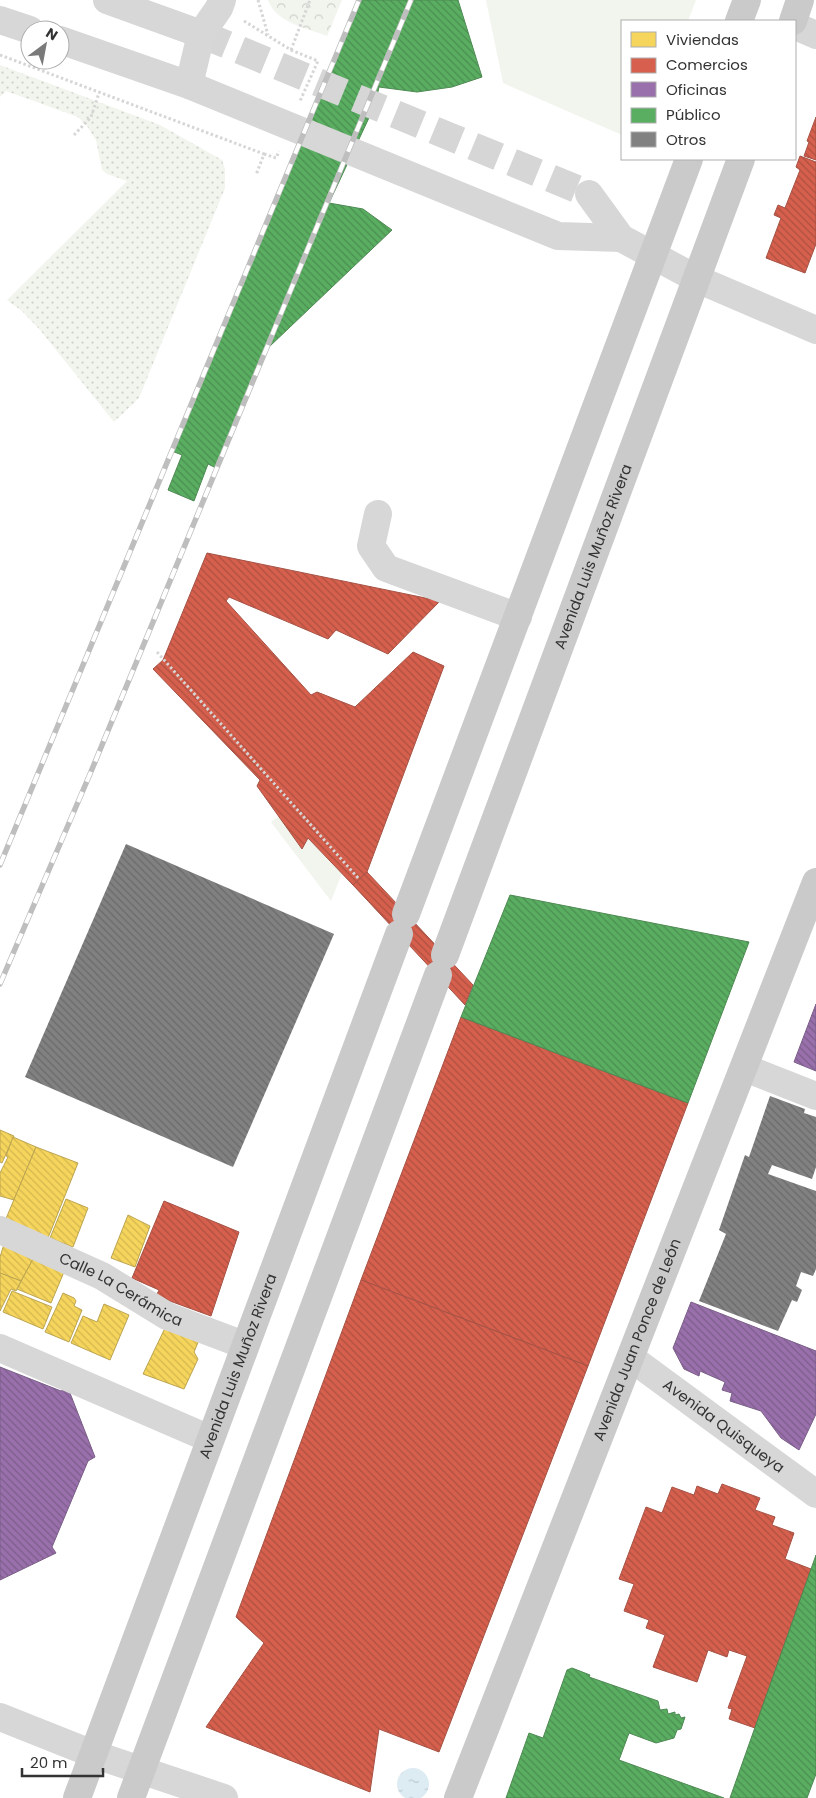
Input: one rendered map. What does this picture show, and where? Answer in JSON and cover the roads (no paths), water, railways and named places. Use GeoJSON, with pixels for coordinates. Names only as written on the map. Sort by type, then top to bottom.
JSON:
{"type":"FeatureCollection","features":[{"type":"Feature","properties":{"kind":"main road"},"geometry":{"type":"LineString","coordinates":[[739,20],[747,0]]}},
{"type":"Feature","properties":{"kind":"main road"},"geometry":{"type":"LineString","coordinates":[[793,20],[800,0]]}},
{"type":"Feature","properties":{"kind":"main road","name":"Avenida Luis Muñoz Rivera"},"geometry":{"type":"LineString","coordinates":[[77,1798],[244,1345],[689,160]]}},
{"type":"Feature","properties":{"kind":"main road","name":"Avenida Luis Muñoz Rivera"},"geometry":{"type":"LineString","coordinates":[[131,1798],[741,160]]}},
{"type":"Feature","properties":{"kind":"main road","name":"Avenida Juan Ponce de León"},"geometry":{"type":"LineString","coordinates":[[458,1798],[745,1068],[816,882]]}},
{"type":"Feature","properties":{"kind":"street"},"geometry":{"type":"LineString","coordinates":[[107,0],[201,34]]}},
{"type":"Feature","properties":{"kind":"street"},"geometry":{"type":"LineString","coordinates":[[189,85],[201,34],[221,4]]}},
{"type":"Feature","properties":{"kind":"street"},"geometry":{"type":"LineString","coordinates":[[0,20],[20,27]]}},
{"type":"Feature","properties":{"kind":"street"},"geometry":{"type":"LineString","coordinates":[[796,26],[816,35]]}},
{"type":"Feature","properties":{"kind":"street"},"geometry":{"type":"LineString","coordinates":[[70,43],[189,85],[558,236],[621,238]]}},
{"type":"Feature","properties":{"kind":"street"},"geometry":{"type":"LineString","coordinates":[[589,194],[621,238],[652,257],[697,279],[816,330]]}},
{"type":"Feature","properties":{"kind":"street"},"geometry":{"type":"LineString","coordinates":[[378,514],[371,546],[386,568],[518,617]]}},
{"type":"Feature","properties":{"kind":"street"},"geometry":{"type":"LineString","coordinates":[[745,1068],[816,1096]]}},
{"type":"Feature","properties":{"kind":"street","name":"Calle La Cerámica"},"geometry":{"type":"LineString","coordinates":[[0,1230],[102,1276],[167,1316],[244,1345]]}},
{"type":"Feature","properties":{"kind":"street"},"geometry":{"type":"LineString","coordinates":[[0,1348],[210,1439]]}},
{"type":"Feature","properties":{"kind":"street","name":"Avenida Quisqueya"},"geometry":{"type":"LineString","coordinates":[[630,1358],[816,1494]]}},
{"type":"Feature","properties":{"kind":"street"},"geometry":{"type":"LineString","coordinates":[[0,1717],[93,1754],[224,1798]]}},
{"type":"Feature","properties":{"kind":"water"},"geometry":{"type":"Polygon","coordinates":[[[407,1769],[419,1769],[428,1778],[428,1790],[419,1799],[407,1799],[398,1790],[398,1778],[407,1769]]]}},
{"type":"Feature","properties":{"kind":"tunnel"},"geometry":{"type":"LineString","coordinates":[[201,34],[589,194]]}},
{"type":"Feature","properties":{"kind":"railway"},"geometry":{"type":"LineString","coordinates":[[0,865],[359,0]]}},
{"type":"Feature","properties":{"kind":"railway"},"geometry":{"type":"LineString","coordinates":[[0,984],[90,774],[411,0]]}}]}
